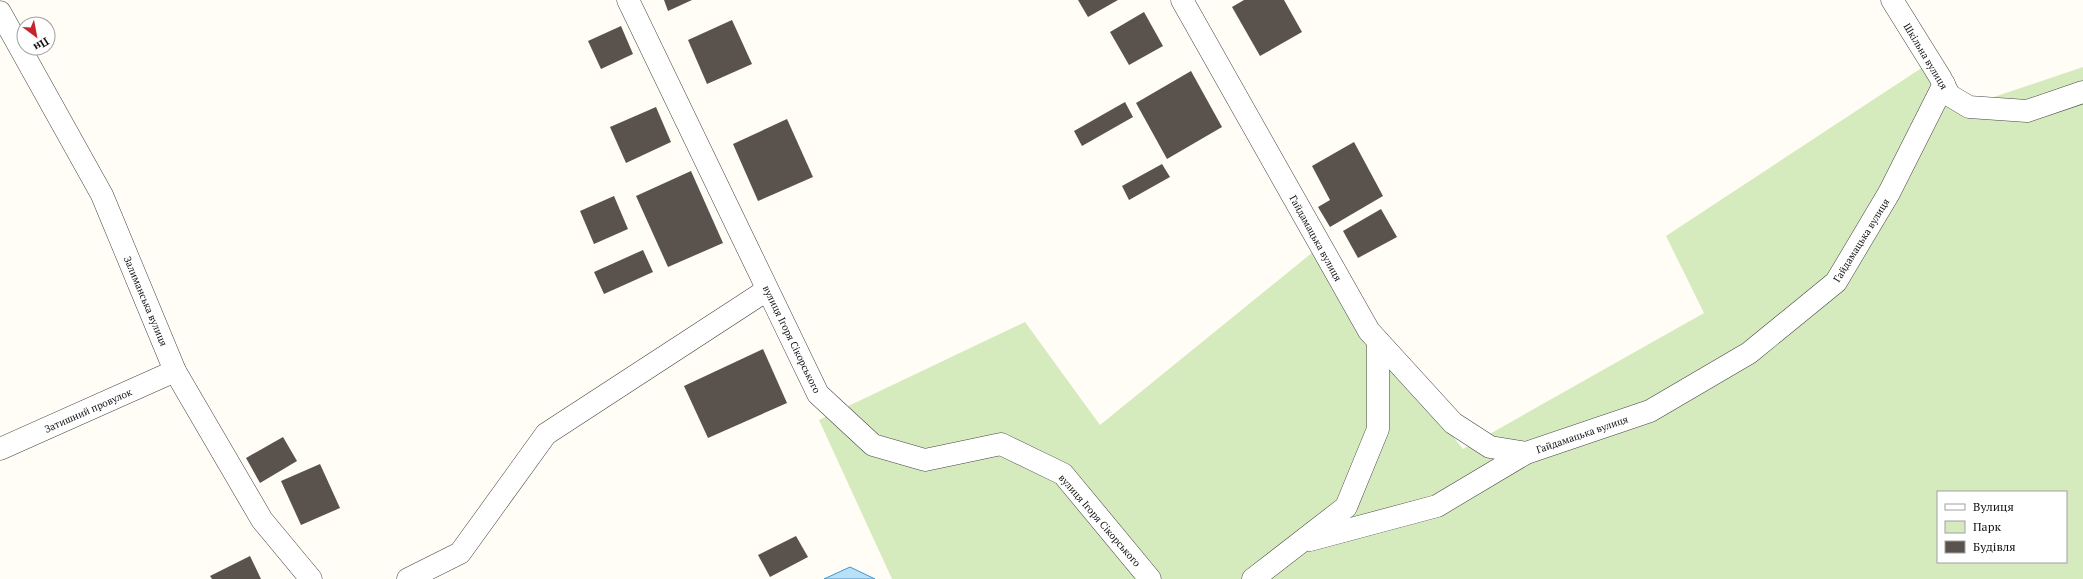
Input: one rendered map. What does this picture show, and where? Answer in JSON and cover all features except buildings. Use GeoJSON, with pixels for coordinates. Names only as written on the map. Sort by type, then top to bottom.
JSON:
{"type":"FeatureCollection","features":[{"type":"Feature","properties":{"kind":"street","name":"вулиця Ігоря Сікорського"},"geometry":{"type":"LineString","coordinates":[[628,0],[818,394],[873,445],[925,460],[1001,444],[1063,474],[1150,579]]}},
{"type":"Feature","properties":{"kind":"street","name":"Гайдамацька вулиця"},"geometry":{"type":"LineString","coordinates":[[1182,0],[1369,330],[1453,423],[1490,447],[1526,453],[1650,411],[1749,353],[1836,282],[1890,193],[1944,84]]}},
{"type":"Feature","properties":{"kind":"street","name":"Шкільна вулиця"},"geometry":{"type":"LineString","coordinates":[[1892,0],[1950,95],[1969,107],[2027,111],[2083,92]]}},
{"type":"Feature","properties":{"kind":"street","name":"Залиманська вулиця"},"geometry":{"type":"LineString","coordinates":[[0,12],[102,195],[176,371],[262,520],[311,579]]}},
{"type":"Feature","properties":{"kind":"street"},"geometry":{"type":"LineString","coordinates":[[408,579],[460,553],[546,434],[767,290]]}},
{"type":"Feature","properties":{"kind":"street"},"geometry":{"type":"LineString","coordinates":[[1253,579],[1346,507],[1378,429],[1378,341]]}},
{"type":"Feature","properties":{"kind":"street","name":"Затишний провулок"},"geometry":{"type":"LineString","coordinates":[[0,449],[176,371]]}},
{"type":"Feature","properties":{"kind":"street"},"geometry":{"type":"LineString","coordinates":[[1302,542],[1437,506],[1526,453]]}},
{"type":"Feature","properties":{"kind":"green space"},"geometry":{"type":"Polygon","coordinates":[[[1926,65],[1973,104],[2083,67],[2083,579],[892,579],[819,420],[1025,322],[1100,425],[1313,252],[1378,341],[1463,449],[1704,313],[1666,236],[1926,65]]]}},
{"type":"Feature","properties":{"kind":"water"},"geometry":{"type":"Polygon","coordinates":[[[850,567],[875,579],[824,579],[850,567]]]}}]}
